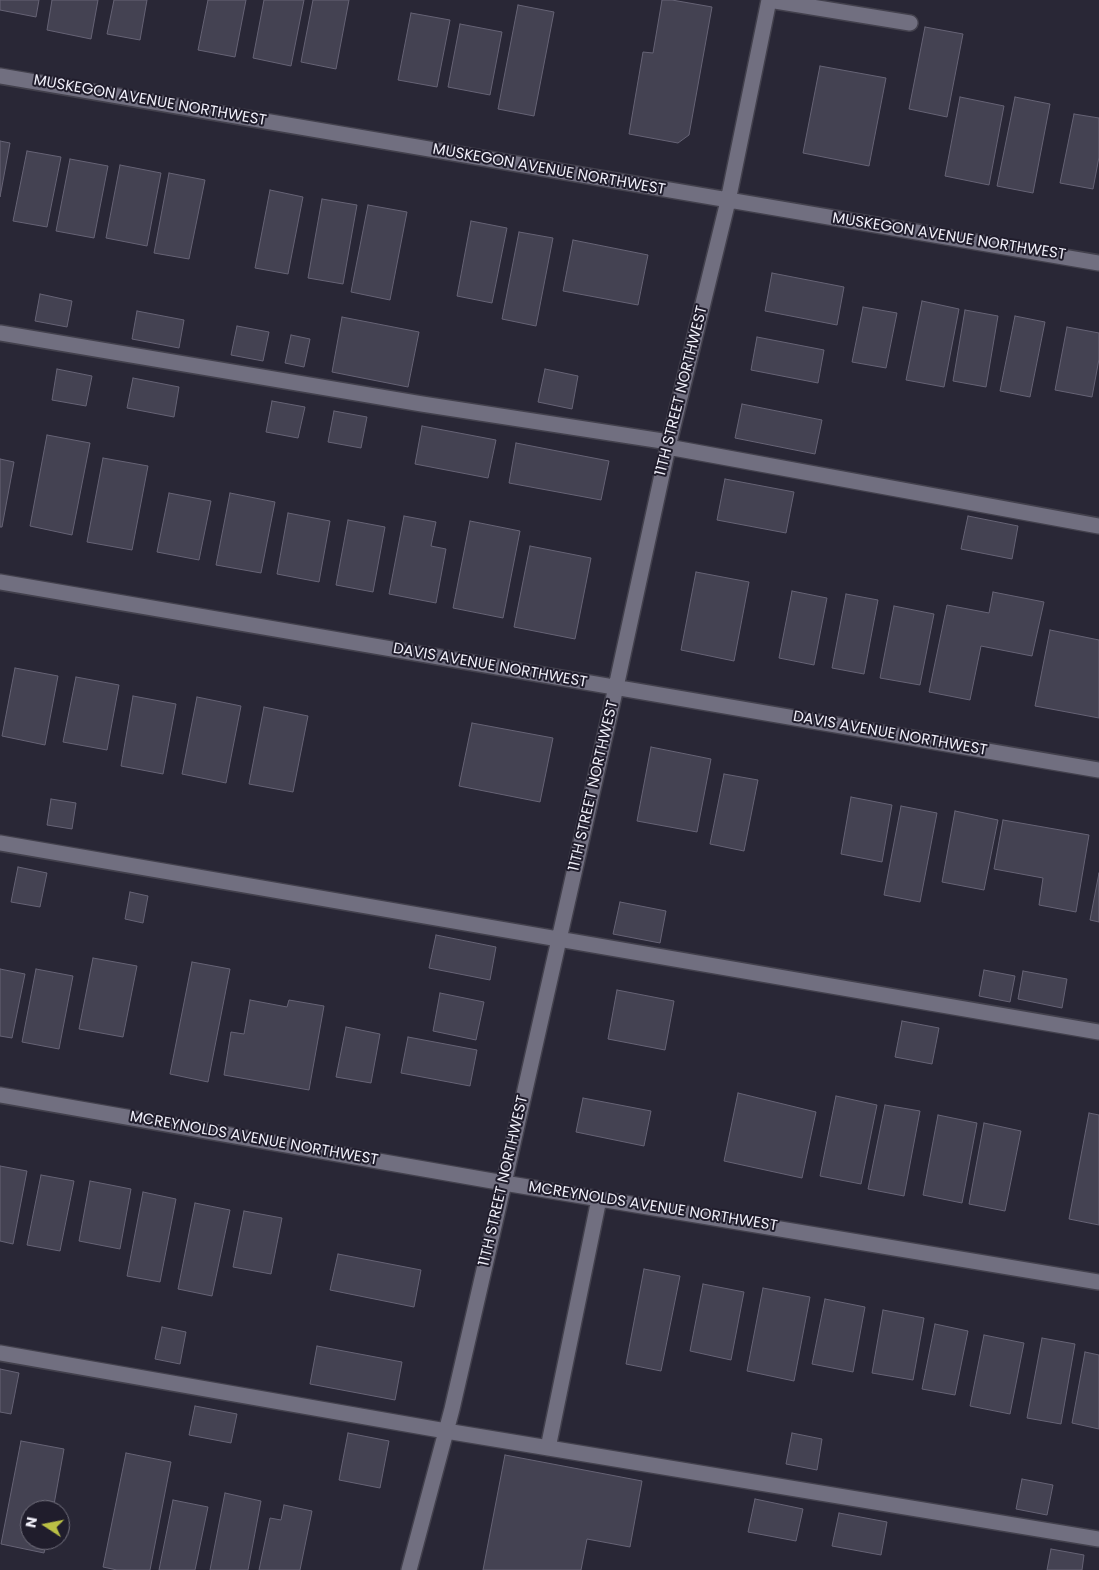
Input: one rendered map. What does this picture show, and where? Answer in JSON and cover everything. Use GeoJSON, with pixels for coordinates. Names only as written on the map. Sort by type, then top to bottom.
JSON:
{"type":"FeatureCollection","features":[{"type":"Feature","properties":{"kind":"street"},"geometry":{"type":"LineString","coordinates":[[769,0],[910,23]]}},
{"type":"Feature","properties":{"kind":"street","name":"11TH STREET NORTHWEST"},"geometry":{"type":"LineString","coordinates":[[409,1570],[446,1431],[504,1183],[616,687],[668,445],[728,201],[769,0]]}},
{"type":"Feature","properties":{"kind":"street","name":"MUSKEGON AVENUE NORTHWEST"},"geometry":{"type":"LineString","coordinates":[[0,76],[728,201],[1099,262]]}},
{"type":"Feature","properties":{"kind":"street"},"geometry":{"type":"LineString","coordinates":[[0,333],[668,445],[1099,526]]}},
{"type":"Feature","properties":{"kind":"street","name":"DAVIS AVENUE NORTHWEST"},"geometry":{"type":"LineString","coordinates":[[0,582],[1099,770]]}},
{"type":"Feature","properties":{"kind":"street"},"geometry":{"type":"LineString","coordinates":[[0,843],[1099,1032]]}},
{"type":"Feature","properties":{"kind":"street","name":"MCREYNOLDS AVENUE NORTHWEST"},"geometry":{"type":"LineString","coordinates":[[0,1095],[504,1183],[1099,1282]]}},
{"type":"Feature","properties":{"kind":"street"},"geometry":{"type":"LineString","coordinates":[[548,1448],[599,1199]]}},
{"type":"Feature","properties":{"kind":"street"},"geometry":{"type":"LineString","coordinates":[[0,1353],[446,1431],[1099,1539]]}},
{"type":"Feature","properties":{"kind":"building"},"geometry":{"type":"Polygon","coordinates":[[[0,0],[39,0],[36,17],[0,10],[0,0]]]}},
{"type":"Feature","properties":{"kind":"building"},"geometry":{"type":"Polygon","coordinates":[[[52,0],[98,0],[91,39],[47,30],[52,0]]]}},
{"type":"Feature","properties":{"kind":"building"},"geometry":{"type":"Polygon","coordinates":[[[114,0],[147,0],[140,40],[107,34],[114,0]]]}},
{"type":"Feature","properties":{"kind":"building"},"geometry":{"type":"Polygon","coordinates":[[[208,0],[246,0],[235,57],[198,50],[208,0]]]}},
{"type":"Feature","properties":{"kind":"building"},"geometry":{"type":"Polygon","coordinates":[[[264,0],[304,0],[291,66],[253,58],[264,0]]]}},
{"type":"Feature","properties":{"kind":"building"},"geometry":{"type":"Polygon","coordinates":[[[313,0],[349,0],[336,69],[301,62],[313,0]]]}},
{"type":"Feature","properties":{"kind":"building"},"geometry":{"type":"Polygon","coordinates":[[[662,0],[712,7],[689,135],[678,143],[629,134],[643,52],[653,53],[662,0]]]}},
{"type":"Feature","properties":{"kind":"building"},"geometry":{"type":"Polygon","coordinates":[[[518,5],[554,12],[534,116],[498,109],[518,5]]]}},
{"type":"Feature","properties":{"kind":"building"},"geometry":{"type":"Polygon","coordinates":[[[411,13],[450,20],[437,87],[398,80],[411,13]]]}},
{"type":"Feature","properties":{"kind":"building"},"geometry":{"type":"Polygon","coordinates":[[[460,24],[502,32],[490,95],[448,87],[460,24]]]}},
{"type":"Feature","properties":{"kind":"building"},"geometry":{"type":"Polygon","coordinates":[[[925,27],[963,34],[947,117],[909,109],[925,27]]]}},
{"type":"Feature","properties":{"kind":"building"},"geometry":{"type":"Polygon","coordinates":[[[820,66],[886,78],[869,166],[803,153],[820,66]]]}},
{"type":"Feature","properties":{"kind":"building"},"geometry":{"type":"Polygon","coordinates":[[[960,97],[1004,106],[989,185],[945,176],[960,97]]]}},
{"type":"Feature","properties":{"kind":"building"},"geometry":{"type":"Polygon","coordinates":[[[1015,97],[1050,104],[1033,193],[997,186],[1015,97]]]}},
{"type":"Feature","properties":{"kind":"building"},"geometry":{"type":"Polygon","coordinates":[[[1074,114],[1099,118],[1099,157],[1093,189],[1060,183],[1074,114]]]}},
{"type":"Feature","properties":{"kind":"building"},"geometry":{"type":"Polygon","coordinates":[[[0,141],[10,143],[0,197],[0,141]]]}},
{"type":"Feature","properties":{"kind":"building"},"geometry":{"type":"Polygon","coordinates":[[[27,151],[61,157],[47,227],[13,221],[27,151]]]}},
{"type":"Feature","properties":{"kind":"building"},"geometry":{"type":"Polygon","coordinates":[[[70,159],[108,166],[94,238],[56,231],[70,159]]]}},
{"type":"Feature","properties":{"kind":"building"},"geometry":{"type":"Polygon","coordinates":[[[120,165],[161,173],[147,246],[106,238],[120,165]]]}},
{"type":"Feature","properties":{"kind":"building"},"geometry":{"type":"Polygon","coordinates":[[[169,173],[205,180],[189,259],[154,253],[169,173]]]}},
{"type":"Feature","properties":{"kind":"building"},"geometry":{"type":"Polygon","coordinates":[[[270,190],[303,197],[288,274],[255,268],[270,190]]]}},
{"type":"Feature","properties":{"kind":"building"},"geometry":{"type":"Polygon","coordinates":[[[322,199],[357,205],[343,284],[308,278],[322,199]]]}},
{"type":"Feature","properties":{"kind":"building"},"geometry":{"type":"Polygon","coordinates":[[[368,205],[407,212],[390,300],[351,292],[368,205]]]}},
{"type":"Feature","properties":{"kind":"building"},"geometry":{"type":"Polygon","coordinates":[[[471,221],[507,228],[492,303],[457,296],[471,221]]]}},
{"type":"Feature","properties":{"kind":"building"},"geometry":{"type":"Polygon","coordinates":[[[519,232],[553,238],[536,326],[502,319],[519,232]]]}},
{"type":"Feature","properties":{"kind":"building"},"geometry":{"type":"Polygon","coordinates":[[[573,240],[648,255],[638,305],[563,291],[573,240]]]}},
{"type":"Feature","properties":{"kind":"building"},"geometry":{"type":"Polygon","coordinates":[[[772,273],[844,287],[837,325],[765,311],[772,273]]]}},
{"type":"Feature","properties":{"kind":"building"},"geometry":{"type":"Polygon","coordinates":[[[40,294],[72,301],[67,327],[35,321],[40,294]]]}},
{"type":"Feature","properties":{"kind":"building"},"geometry":{"type":"Polygon","coordinates":[[[922,301],[959,309],[944,387],[906,380],[922,301]]]}},
{"type":"Feature","properties":{"kind":"building"},"geometry":{"type":"Polygon","coordinates":[[[863,307],[897,313],[886,368],[852,362],[863,307]]]}},
{"type":"Feature","properties":{"kind":"building"},"geometry":{"type":"Polygon","coordinates":[[[965,310],[998,316],[986,387],[953,381],[965,310]]]}},
{"type":"Feature","properties":{"kind":"building"},"geometry":{"type":"Polygon","coordinates":[[[137,311],[184,320],[179,348],[132,339],[137,311]]]}},
{"type":"Feature","properties":{"kind":"building"},"geometry":{"type":"Polygon","coordinates":[[[1015,316],[1045,322],[1030,397],[1000,391],[1015,316]]]}},
{"type":"Feature","properties":{"kind":"building"},"geometry":{"type":"Polygon","coordinates":[[[342,317],[419,332],[408,387],[332,372],[342,317]]]}},
{"type":"Feature","properties":{"kind":"building"},"geometry":{"type":"Polygon","coordinates":[[[237,326],[269,332],[263,361],[231,355],[237,326]]]}},
{"type":"Feature","properties":{"kind":"building"},"geometry":{"type":"Polygon","coordinates":[[[1067,327],[1099,333],[1099,359],[1092,397],[1055,390],[1067,327]]]}},
{"type":"Feature","properties":{"kind":"building"},"geometry":{"type":"Polygon","coordinates":[[[291,335],[310,339],[304,367],[285,363],[291,335]]]}},
{"type":"Feature","properties":{"kind":"building"},"geometry":{"type":"Polygon","coordinates":[[[757,337],[824,350],[818,383],[751,370],[757,337]]]}},
{"type":"Feature","properties":{"kind":"building"},"geometry":{"type":"Polygon","coordinates":[[[57,369],[92,376],[86,406],[52,400],[57,369]]]}},
{"type":"Feature","properties":{"kind":"building"},"geometry":{"type":"Polygon","coordinates":[[[545,369],[578,376],[572,409],[538,402],[545,369]]]}},
{"type":"Feature","properties":{"kind":"building"},"geometry":{"type":"Polygon","coordinates":[[[133,378],[179,387],[174,417],[127,408],[133,378]]]}},
{"type":"Feature","properties":{"kind":"building"},"geometry":{"type":"Polygon","coordinates":[[[272,401],[305,407],[298,438],[266,432],[272,401]]]}},
{"type":"Feature","properties":{"kind":"building"},"geometry":{"type":"Polygon","coordinates":[[[742,404],[822,420],[815,454],[735,438],[742,404]]]}},
{"type":"Feature","properties":{"kind":"building"},"geometry":{"type":"Polygon","coordinates":[[[334,411],[367,417],[361,448],[328,442],[334,411]]]}},
{"type":"Feature","properties":{"kind":"building"},"geometry":{"type":"Polygon","coordinates":[[[422,426],[496,440],[488,478],[415,464],[422,426]]]}},
{"type":"Feature","properties":{"kind":"building"},"geometry":{"type":"Polygon","coordinates":[[[47,435],[90,443],[72,535],[30,526],[47,435]]]}},
{"type":"Feature","properties":{"kind":"building"},"geometry":{"type":"Polygon","coordinates":[[[516,443],[609,461],[601,500],[509,483],[516,443]]]}},
{"type":"Feature","properties":{"kind":"building"},"geometry":{"type":"Polygon","coordinates":[[[103,458],[148,466],[132,550],[87,542],[103,458]]]}},
{"type":"Feature","properties":{"kind":"building"},"geometry":{"type":"Polygon","coordinates":[[[0,459],[14,462],[2,527],[0,527],[0,459]]]}},
{"type":"Feature","properties":{"kind":"building"},"geometry":{"type":"Polygon","coordinates":[[[725,479],[794,492],[786,533],[717,520],[725,479]]]}},
{"type":"Feature","properties":{"kind":"building"},"geometry":{"type":"Polygon","coordinates":[[[169,493],[211,501],[199,560],[157,552],[169,493]]]}},
{"type":"Feature","properties":{"kind":"building"},"geometry":{"type":"Polygon","coordinates":[[[230,493],[275,502],[261,573],[216,565],[230,493]]]}},
{"type":"Feature","properties":{"kind":"building"},"geometry":{"type":"Polygon","coordinates":[[[288,513],[330,521],[319,582],[277,574],[288,513]]]}},
{"type":"Feature","properties":{"kind":"building"},"geometry":{"type":"Polygon","coordinates":[[[404,516],[436,522],[431,546],[446,549],[436,603],[389,594],[404,516]]]}},
{"type":"Feature","properties":{"kind":"building"},"geometry":{"type":"Polygon","coordinates":[[[968,516],[1018,526],[1012,559],[961,549],[968,516]]]}},
{"type":"Feature","properties":{"kind":"building"},"geometry":{"type":"Polygon","coordinates":[[[348,520],[385,527],[373,592],[336,585],[348,520]]]}},
{"type":"Feature","properties":{"kind":"building"},"geometry":{"type":"Polygon","coordinates":[[[470,521],[520,531],[503,618],[453,608],[470,521]]]}},
{"type":"Feature","properties":{"kind":"building"},"geometry":{"type":"Polygon","coordinates":[[[530,546],[591,558],[575,639],[514,627],[530,546]]]}},
{"type":"Feature","properties":{"kind":"building"},"geometry":{"type":"Polygon","coordinates":[[[696,572],[749,582],[734,661],[681,650],[696,572]]]}},
{"type":"Feature","properties":{"kind":"building"},"geometry":{"type":"Polygon","coordinates":[[[792,591],[827,598],[814,665],[779,658],[792,591]]]}},
{"type":"Feature","properties":{"kind":"building"},"geometry":{"type":"Polygon","coordinates":[[[993,592],[1044,602],[1032,656],[981,646],[970,700],[929,692],[947,605],[989,613],[993,592]]]}},
{"type":"Feature","properties":{"kind":"building"},"geometry":{"type":"Polygon","coordinates":[[[846,594],[878,600],[864,674],[832,668],[846,594]]]}},
{"type":"Feature","properties":{"kind":"building"},"geometry":{"type":"Polygon","coordinates":[[[894,606],[934,614],[920,685],[880,678],[894,606]]]}},
{"type":"Feature","properties":{"kind":"building"},"geometry":{"type":"Polygon","coordinates":[[[1050,630],[1099,640],[1099,718],[1035,706],[1050,630]]]}},
{"type":"Feature","properties":{"kind":"building"},"geometry":{"type":"Polygon","coordinates":[[[15,668],[58,676],[45,745],[2,736],[15,668]]]}},
{"type":"Feature","properties":{"kind":"building"},"geometry":{"type":"Polygon","coordinates":[[[76,677],[119,685],[107,750],[63,742],[76,677]]]}},
{"type":"Feature","properties":{"kind":"building"},"geometry":{"type":"Polygon","coordinates":[[[133,696],[176,704],[163,774],[121,766],[133,696]]]}},
{"type":"Feature","properties":{"kind":"building"},"geometry":{"type":"Polygon","coordinates":[[[197,697],[241,706],[226,783],[182,774],[197,697]]]}},
{"type":"Feature","properties":{"kind":"building"},"geometry":{"type":"Polygon","coordinates":[[[264,707],[308,716],[293,792],[249,784],[264,707]]]}},
{"type":"Feature","properties":{"kind":"building"},"geometry":{"type":"Polygon","coordinates":[[[472,723],[553,738],[540,802],[459,786],[472,723]]]}},
{"type":"Feature","properties":{"kind":"building"},"geometry":{"type":"Polygon","coordinates":[[[651,747],[711,759],[697,832],[637,821],[651,747]]]}},
{"type":"Feature","properties":{"kind":"building"},"geometry":{"type":"Polygon","coordinates":[[[724,774],[758,780],[744,851],[710,844],[724,774]]]}},
{"type":"Feature","properties":{"kind":"building"},"geometry":{"type":"Polygon","coordinates":[[[851,797],[892,805],[882,862],[841,854],[851,797]]]}},
{"type":"Feature","properties":{"kind":"building"},"geometry":{"type":"Polygon","coordinates":[[[51,799],[76,803],[72,829],[47,825],[51,799]]]}},
{"type":"Feature","properties":{"kind":"building"},"geometry":{"type":"Polygon","coordinates":[[[901,806],[937,813],[920,902],[884,895],[901,806]]]}},
{"type":"Feature","properties":{"kind":"building"},"geometry":{"type":"Polygon","coordinates":[[[955,811],[998,820],[984,890],[942,882],[955,811]]]}},
{"type":"Feature","properties":{"kind":"building"},"geometry":{"type":"Polygon","coordinates":[[[1003,820],[1089,835],[1076,912],[1039,905],[1043,878],[994,869],[1003,820]]]}},
{"type":"Feature","properties":{"kind":"building"},"geometry":{"type":"Polygon","coordinates":[[[18,867],[47,873],[40,907],[11,902],[18,867]]]}},
{"type":"Feature","properties":{"kind":"building"},"geometry":{"type":"Polygon","coordinates":[[[1099,873],[1099,922],[1090,920],[1099,873]]]}},
{"type":"Feature","properties":{"kind":"building"},"geometry":{"type":"Polygon","coordinates":[[[130,892],[148,896],[143,923],[125,919],[130,892]]]}},
{"type":"Feature","properties":{"kind":"building"},"geometry":{"type":"Polygon","coordinates":[[[620,902],[666,911],[660,943],[613,934],[620,902]]]}},
{"type":"Feature","properties":{"kind":"building"},"geometry":{"type":"Polygon","coordinates":[[[436,935],[496,947],[490,980],[429,968],[436,935]]]}},
{"type":"Feature","properties":{"kind":"building"},"geometry":{"type":"Polygon","coordinates":[[[93,958],[137,966],[123,1037],[79,1029],[93,958]]]}},
{"type":"Feature","properties":{"kind":"building"},"geometry":{"type":"Polygon","coordinates":[[[192,962],[230,969],[208,1082],[170,1074],[192,962]]]}},
{"type":"Feature","properties":{"kind":"building"},"geometry":{"type":"Polygon","coordinates":[[[0,969],[25,974],[12,1038],[0,1036],[0,969]]]}},
{"type":"Feature","properties":{"kind":"building"},"geometry":{"type":"Polygon","coordinates":[[[36,969],[73,976],[59,1049],[22,1042],[36,969]]]}},
{"type":"Feature","properties":{"kind":"building"},"geometry":{"type":"Polygon","coordinates":[[[984,970],[1015,976],[1010,1002],[979,996],[984,970]]]}},
{"type":"Feature","properties":{"kind":"building"},"geometry":{"type":"Polygon","coordinates":[[[1023,971],[1067,979],[1062,1008],[1018,999],[1023,971]]]}},
{"type":"Feature","properties":{"kind":"building"},"geometry":{"type":"Polygon","coordinates":[[[617,990],[674,1001],[665,1050],[608,1039],[617,990]]]}},
{"type":"Feature","properties":{"kind":"building"},"geometry":{"type":"Polygon","coordinates":[[[440,993],[484,1002],[476,1040],[433,1031],[440,993]]]}},
{"type":"Feature","properties":{"kind":"building"},"geometry":{"type":"Polygon","coordinates":[[[250,1000],[287,1007],[289,1000],[324,1006],[309,1090],[224,1075],[231,1032],[244,1034],[250,1000]]]}},
{"type":"Feature","properties":{"kind":"building"},"geometry":{"type":"Polygon","coordinates":[[[902,1021],[939,1028],[932,1064],[895,1057],[902,1021]]]}},
{"type":"Feature","properties":{"kind":"building"},"geometry":{"type":"Polygon","coordinates":[[[346,1027],[380,1034],[371,1083],[336,1077],[346,1027]]]}},
{"type":"Feature","properties":{"kind":"building"},"geometry":{"type":"Polygon","coordinates":[[[408,1037],[477,1050],[470,1086],[401,1073],[408,1037]]]}},
{"type":"Feature","properties":{"kind":"building"},"geometry":{"type":"Polygon","coordinates":[[[738,1093],[816,1112],[802,1178],[724,1161],[738,1093]]]}},
{"type":"Feature","properties":{"kind":"building"},"geometry":{"type":"Polygon","coordinates":[[[836,1096],[877,1105],[861,1184],[820,1176],[836,1096]]]}},
{"type":"Feature","properties":{"kind":"building"},"geometry":{"type":"Polygon","coordinates":[[[583,1098],[651,1111],[644,1146],[576,1132],[583,1098]]]}},
{"type":"Feature","properties":{"kind":"building"},"geometry":{"type":"Polygon","coordinates":[[[885,1105],[920,1111],[904,1196],[868,1189],[885,1105]]]}},
{"type":"Feature","properties":{"kind":"building"},"geometry":{"type":"Polygon","coordinates":[[[1089,1113],[1099,1115],[1099,1225],[1069,1219],[1089,1113]]]}},
{"type":"Feature","properties":{"kind":"building"},"geometry":{"type":"Polygon","coordinates":[[[938,1115],[977,1123],[962,1203],[923,1195],[938,1115]]]}},
{"type":"Feature","properties":{"kind":"building"},"geometry":{"type":"Polygon","coordinates":[[[984,1123],[1021,1131],[1005,1211],[969,1204],[984,1123]]]}},
{"type":"Feature","properties":{"kind":"building"},"geometry":{"type":"Polygon","coordinates":[[[0,1166],[27,1171],[13,1244],[0,1241],[0,1166]]]}},
{"type":"Feature","properties":{"kind":"building"},"geometry":{"type":"Polygon","coordinates":[[[41,1175],[74,1181],[60,1251],[27,1245],[41,1175]]]}},
{"type":"Feature","properties":{"kind":"building"},"geometry":{"type":"Polygon","coordinates":[[[90,1181],[131,1189],[120,1249],[79,1241],[90,1181]]]}},
{"type":"Feature","properties":{"kind":"building"},"geometry":{"type":"Polygon","coordinates":[[[143,1192],[176,1199],[160,1282],[127,1276],[143,1192]]]}},
{"type":"Feature","properties":{"kind":"building"},"geometry":{"type":"Polygon","coordinates":[[[195,1203],[230,1210],[212,1296],[178,1289],[195,1203]]]}},
{"type":"Feature","properties":{"kind":"building"},"geometry":{"type":"Polygon","coordinates":[[[244,1211],[282,1218],[271,1274],[233,1267],[244,1211]]]}},
{"type":"Feature","properties":{"kind":"building"},"geometry":{"type":"Polygon","coordinates":[[[338,1254],[421,1270],[414,1307],[330,1290],[338,1254]]]}},
{"type":"Feature","properties":{"kind":"building"},"geometry":{"type":"Polygon","coordinates":[[[644,1269],[680,1276],[661,1371],[626,1364],[644,1269]]]}},
{"type":"Feature","properties":{"kind":"building"},"geometry":{"type":"Polygon","coordinates":[[[703,1284],[744,1292],[731,1360],[690,1351],[703,1284]]]}},
{"type":"Feature","properties":{"kind":"building"},"geometry":{"type":"Polygon","coordinates":[[[763,1288],[810,1297],[794,1381],[747,1371],[763,1288]]]}},
{"type":"Feature","properties":{"kind":"building"},"geometry":{"type":"Polygon","coordinates":[[[825,1299],[865,1307],[853,1372],[812,1364],[825,1299]]]}},
{"type":"Feature","properties":{"kind":"building"},"geometry":{"type":"Polygon","coordinates":[[[883,1310],[924,1318],[913,1380],[872,1373],[883,1310]]]}},
{"type":"Feature","properties":{"kind":"building"},"geometry":{"type":"Polygon","coordinates":[[[935,1324],[968,1331],[955,1395],[922,1389],[935,1324]]]}},
{"type":"Feature","properties":{"kind":"building"},"geometry":{"type":"Polygon","coordinates":[[[162,1327],[186,1332],[180,1364],[155,1359],[162,1327]]]}},
{"type":"Feature","properties":{"kind":"building"},"geometry":{"type":"Polygon","coordinates":[[[984,1335],[1024,1343],[1010,1414],[970,1406],[984,1335]]]}},
{"type":"Feature","properties":{"kind":"building"},"geometry":{"type":"Polygon","coordinates":[[[1042,1338],[1075,1344],[1061,1424],[1027,1418],[1042,1338]]]}},
{"type":"Feature","properties":{"kind":"building"},"geometry":{"type":"Polygon","coordinates":[[[317,1346],[402,1362],[395,1400],[310,1384],[317,1346]]]}},
{"type":"Feature","properties":{"kind":"building"},"geometry":{"type":"Polygon","coordinates":[[[1085,1352],[1099,1355],[1099,1429],[1072,1423],[1085,1352]]]}},
{"type":"Feature","properties":{"kind":"building"},"geometry":{"type":"Polygon","coordinates":[[[0,1369],[19,1373],[11,1414],[0,1412],[0,1369]]]}},
{"type":"Feature","properties":{"kind":"building"},"geometry":{"type":"Polygon","coordinates":[[[195,1406],[237,1414],[231,1443],[189,1435],[195,1406]]]}},
{"type":"Feature","properties":{"kind":"building"},"geometry":{"type":"Polygon","coordinates":[[[348,1433],[389,1441],[380,1488],[339,1480],[348,1433]]]}},
{"type":"Feature","properties":{"kind":"building"},"geometry":{"type":"Polygon","coordinates":[[[792,1433],[822,1439],[817,1470],[786,1464],[792,1433]]]}},
{"type":"Feature","properties":{"kind":"building"},"geometry":{"type":"Polygon","coordinates":[[[21,1441],[64,1449],[55,1500],[20,1500],[20,1548],[1,1544],[21,1441]]]}},
{"type":"Feature","properties":{"kind":"building"},"geometry":{"type":"Polygon","coordinates":[[[126,1453],[171,1462],[150,1570],[117,1570],[103,1567],[126,1453]]]}},
{"type":"Feature","properties":{"kind":"building"},"geometry":{"type":"Polygon","coordinates":[[[505,1455],[642,1481],[630,1547],[587,1539],[581,1570],[483,1570],[505,1455]]]}},
{"type":"Feature","properties":{"kind":"building"},"geometry":{"type":"Polygon","coordinates":[[[1022,1479],[1053,1485],[1047,1515],[1016,1509],[1022,1479]]]}},
{"type":"Feature","properties":{"kind":"building"},"geometry":{"type":"Polygon","coordinates":[[[225,1493],[261,1501],[248,1570],[210,1570],[225,1493]]]}},
{"type":"Feature","properties":{"kind":"building"},"geometry":{"type":"Polygon","coordinates":[[[755,1499],[803,1509],[796,1541],[748,1532],[755,1499]]]}},
{"type":"Feature","properties":{"kind":"building"},"geometry":{"type":"Polygon","coordinates":[[[173,1500],[208,1507],[195,1570],[159,1570],[173,1500]]]}},
{"type":"Feature","properties":{"kind":"building"},"geometry":{"type":"Polygon","coordinates":[[[284,1505],[312,1511],[300,1570],[259,1570],[270,1518],[281,1520],[284,1505]]]}},
{"type":"Feature","properties":{"kind":"building"},"geometry":{"type":"Polygon","coordinates":[[[839,1513],[887,1522],[881,1555],[832,1546],[839,1513]]]}},
{"type":"Feature","properties":{"kind":"building"},"geometry":{"type":"Polygon","coordinates":[[[1051,1549],[1084,1555],[1082,1570],[1047,1570],[1051,1549]]]}},
{"type":"Feature","properties":{"kind":"building"},"geometry":{"type":"Polygon","coordinates":[[[30,1550],[45,1550],[44,1553],[30,1550]]]}}]}
